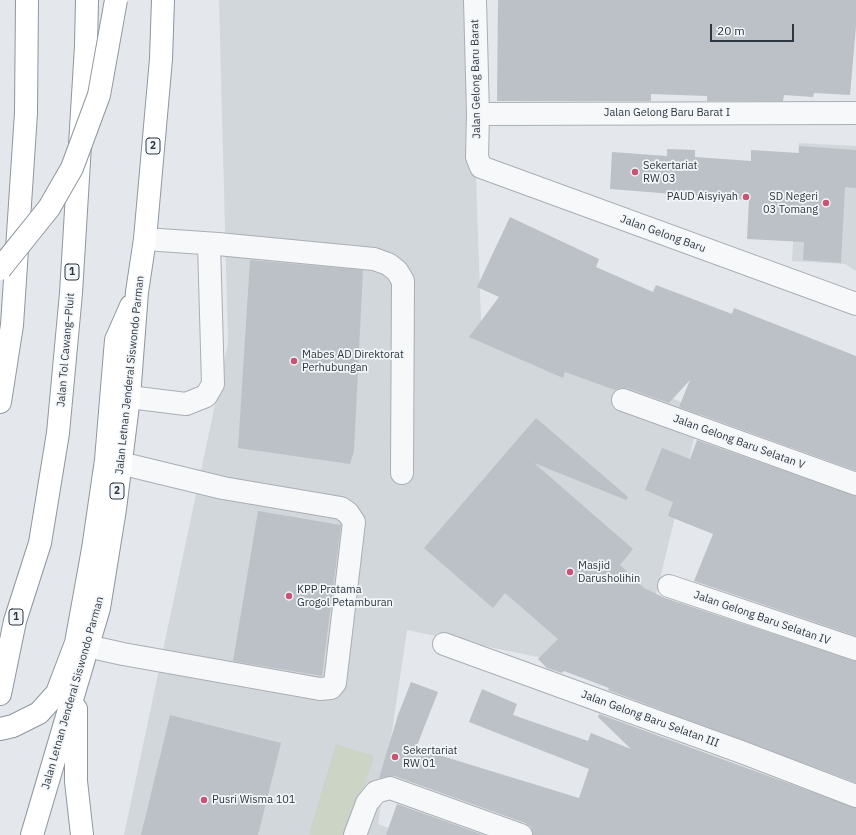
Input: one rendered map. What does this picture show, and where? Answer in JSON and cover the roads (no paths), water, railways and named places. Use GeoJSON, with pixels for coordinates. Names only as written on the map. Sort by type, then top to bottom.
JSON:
{"type":"FeatureCollection","features":[{"type":"Feature","properties":{"kind":"highway"},"geometry":{"type":"LineString","coordinates":[[0,402],[12,325],[26,113],[27,0]]}},
{"type":"Feature","properties":{"kind":"highway","name":"Jalan Tol Cawang–Pluit"},"geometry":{"type":"LineString","coordinates":[[0,694],[15,621],[40,543],[58,433],[71,293],[86,46],[87,0]]}},
{"type":"Feature","properties":{"kind":"highway"},"geometry":{"type":"LineString","coordinates":[[0,269],[49,208],[72,168],[99,95],[116,0]]}},
{"type":"Feature","properties":{"kind":"highway","name":"Jalan Letnan Jenderal Siswondo Parman"},"geometry":{"type":"LineString","coordinates":[[32,835],[99,608],[115,509],[129,398],[137,292],[145,239],[161,59],[163,0]]}},
{"type":"Feature","properties":{"kind":"highway"},"geometry":{"type":"LineString","coordinates":[[0,729],[13,726],[39,713],[57,693],[76,643],[93,550],[106,460],[116,340],[137,292]]}},
{"type":"Feature","properties":{"kind":"highway"},"geometry":{"type":"LineString","coordinates":[[76,686],[76,781],[82,835]]}},
{"type":"Feature","properties":{"kind":"street","name":"Jalan Gelong Baru Barat"},"geometry":{"type":"LineString","coordinates":[[475,0],[478,114],[476,157]]}},
{"type":"Feature","properties":{"kind":"street","name":"Jalan Gelong Baru Barat I"},"geometry":{"type":"LineString","coordinates":[[478,114],[856,113]]}},
{"type":"Feature","properties":{"kind":"street","name":"Jalan Gelong Baru"},"geometry":{"type":"LineString","coordinates":[[476,157],[481,167],[488,171],[856,304]]}},
{"type":"Feature","properties":{"kind":"street"},"geometry":{"type":"LineString","coordinates":[[145,239],[374,259],[388,264],[397,271],[403,280],[402,473]]}},
{"type":"Feature","properties":{"kind":"street"},"geometry":{"type":"LineString","coordinates":[[129,398],[186,404],[206,396],[213,384],[209,244]]}},
{"type":"Feature","properties":{"kind":"street","name":"Jalan Gelong Baru Selatan V"},"geometry":{"type":"LineString","coordinates":[[623,400],[856,484]]}},
{"type":"Feature","properties":{"kind":"street"},"geometry":{"type":"LineString","coordinates":[[87,646],[320,690],[331,688],[335,683],[354,522],[348,513],[341,508],[216,487],[120,463]]}},
{"type":"Feature","properties":{"kind":"street","name":"Jalan Gelong Baru Selatan IV"},"geometry":{"type":"LineString","coordinates":[[669,586],[856,649]]}},
{"type":"Feature","properties":{"kind":"street","name":"Jalan Gelong Baru Selatan III"},"geometry":{"type":"LineString","coordinates":[[444,644],[744,753],[856,796]]}},
{"type":"Feature","properties":{"kind":"street"},"geometry":{"type":"LineString","coordinates":[[355,835],[367,803],[376,792],[390,788],[521,835]]}},
{"type":"Feature","properties":{"kind":"place","name":"Sekertariat RW 03"},"geometry":{"type":"Point","coordinates":[635,172]}},
{"type":"Feature","properties":{"kind":"place","name":"PAUD Aisyiyah"},"geometry":{"type":"Point","coordinates":[746,197]}},
{"type":"Feature","properties":{"kind":"place","name":"SD Negeri 03 Tomang"},"geometry":{"type":"Point","coordinates":[826,203]}},
{"type":"Feature","properties":{"kind":"place","name":"Mabes AD Direktorat Perhubungan"},"geometry":{"type":"Point","coordinates":[294,361]}},
{"type":"Feature","properties":{"kind":"place","name":"Masjid Darusholihin"},"geometry":{"type":"Point","coordinates":[570,572]}},
{"type":"Feature","properties":{"kind":"place","name":"KPP Pratama Grogol Petamburan"},"geometry":{"type":"Point","coordinates":[289,596]}},
{"type":"Feature","properties":{"kind":"place","name":"Sekertariat RW 01"},"geometry":{"type":"Point","coordinates":[395,757]}},
{"type":"Feature","properties":{"kind":"place","name":"Pusri Wisma 101"},"geometry":{"type":"Point","coordinates":[204,800]}}]}
